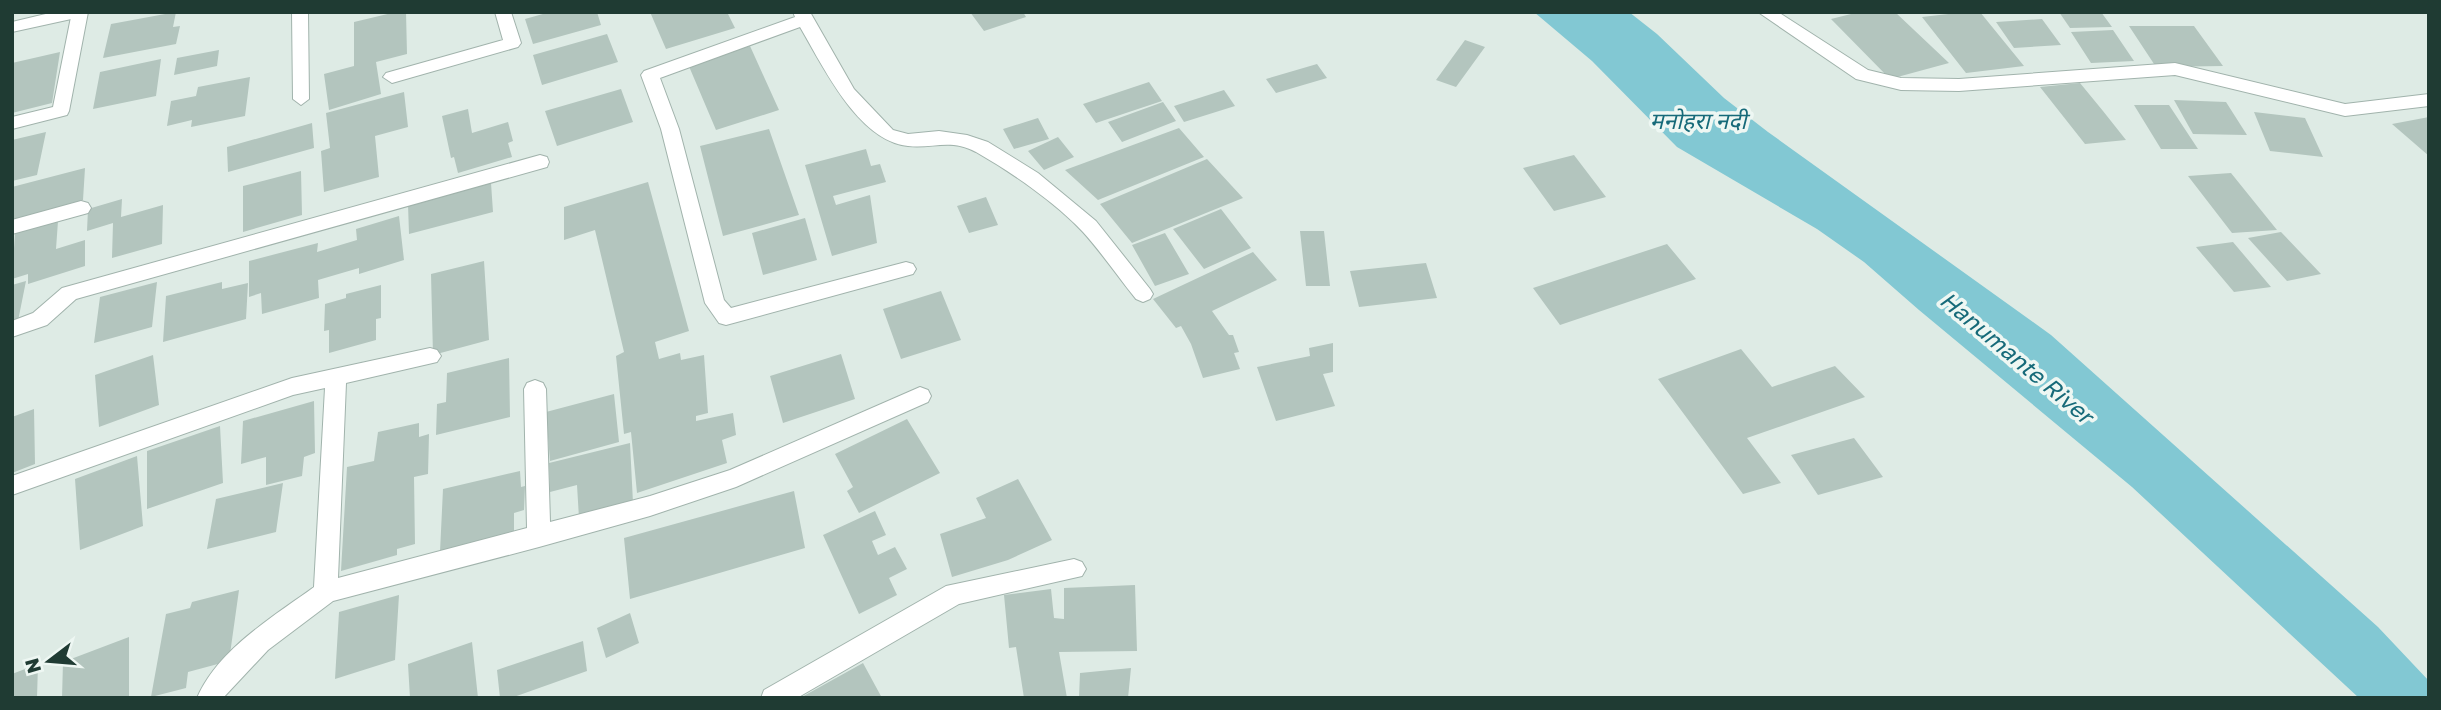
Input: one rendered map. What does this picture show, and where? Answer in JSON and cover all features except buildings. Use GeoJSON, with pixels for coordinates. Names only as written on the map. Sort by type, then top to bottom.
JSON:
{"type":"FeatureCollection","features":[{"type":"Feature","properties":{"kind":"street"},"geometry":{"type":"LineString","coordinates":[[12,27],[80,12]]}},
{"type":"Feature","properties":{"kind":"street"},"geometry":{"type":"LineString","coordinates":[[392,77],[512,43],[503,12]]}},
{"type":"Feature","properties":{"kind":"street"},"geometry":{"type":"LineString","coordinates":[[1766,12],[1862,75],[1901,84],[1959,85],[2175,69],[2345,110],[2429,100]]}},
{"type":"Feature","properties":{"kind":"street"},"geometry":{"type":"LineString","coordinates":[[905,269],[726,317],[715,303],[670,129],[650,75],[802,16],[848,93],[887,134],[908,140],[939,137],[961,139],[981,147],[1031,178],[1090,226],[1143,294]]}},
{"type":"Feature","properties":{"kind":"street"},"geometry":{"type":"LineString","coordinates":[[12,329],[40,319],[69,293],[540,162]]}},
{"type":"Feature","properties":{"kind":"street"},"geometry":{"type":"LineString","coordinates":[[12,227],[81,208]]}},
{"type":"Feature","properties":{"kind":"street"},"geometry":{"type":"LineString","coordinates":[[12,486],[292,387],[430,356]]}},
{"type":"Feature","properties":{"kind":"street"},"geometry":{"type":"LineString","coordinates":[[327,592],[336,375]]}},
{"type":"Feature","properties":{"kind":"street"},"geometry":{"type":"LineString","coordinates":[[535,389],[539,537]]}},
{"type":"Feature","properties":{"kind":"street"},"geometry":{"type":"LineString","coordinates":[[209,698],[220,681],[259,642],[327,592],[539,537],[650,506],[736,478],[920,396]]}},
{"type":"Feature","properties":{"kind":"street"},"geometry":{"type":"LineString","coordinates":[[773,698],[954,594],[1074,569]]}},
{"type":"Feature","properties":{"kind":"lane"},"geometry":{"type":"LineString","coordinates":[[12,123],[61,111],[80,12]]}},
{"type":"Feature","properties":{"kind":"lane"},"geometry":{"type":"LineString","coordinates":[[300,12],[301,99]]}},
{"type":"Feature","properties":{"kind":"water","name":"मनोहरा नदी"},"geometry":{"type":"Polygon","coordinates":[[[1534,12],[1629,12],[1657,34],[1724,98],[1768,132],[2051,335],[2378,627],[2429,681],[2429,698],[2359,698],[2132,487],[1864,262],[1817,229],[1677,147],[1592,61],[1534,12]]]}},
{"type":"Feature","properties":{"kind":"water label","name":"Hanumante River"},"geometry":{"type":"Point","coordinates":[2017,357]}}]}
